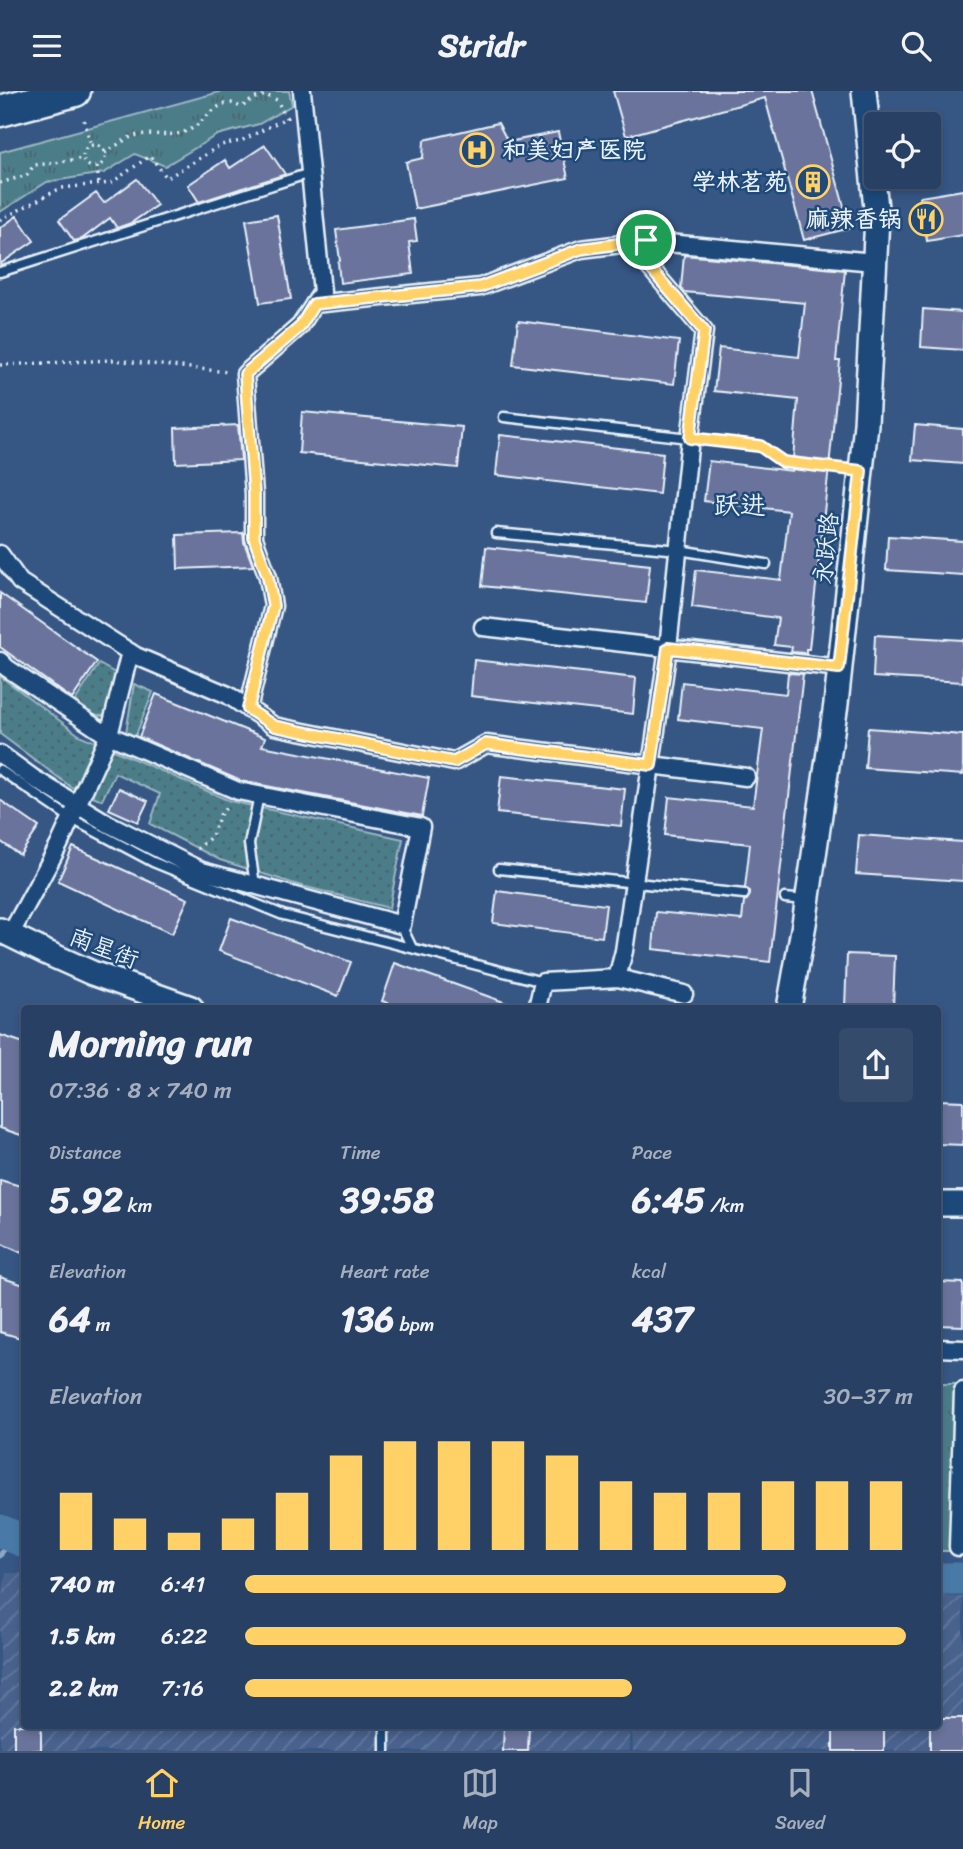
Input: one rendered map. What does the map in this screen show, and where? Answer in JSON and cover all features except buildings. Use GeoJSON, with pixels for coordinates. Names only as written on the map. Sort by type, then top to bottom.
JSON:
{"type":"FeatureCollection","features":[{"type":"Feature","properties":{"kind":"highway"},"geometry":{"type":"LineString","coordinates":[[0,111],[75,91]]}},
{"type":"Feature","properties":{"kind":"street"},"geometry":{"type":"LineString","coordinates":[[248,709],[273,606],[268,577],[254,538],[254,494],[245,374],[300,327],[322,292],[302,91]]}},
{"type":"Feature","properties":{"kind":"street","name":"永跃路"},"geometry":{"type":"LineString","coordinates":[[789,1005],[797,899],[839,668],[866,424],[877,218],[864,91]]}},
{"type":"Feature","properties":{"kind":"street"},"geometry":{"type":"LineString","coordinates":[[314,304],[480,287],[581,249],[646,240],[874,262]]}},
{"type":"Feature","properties":{"kind":"street"},"geometry":{"type":"LineString","coordinates":[[617,978],[624,951],[668,648],[704,331],[645,262],[646,240]]}},
{"type":"Feature","properties":{"kind":"street"},"geometry":{"type":"LineString","coordinates":[[0,554],[20,582],[130,652],[228,695],[274,726],[454,762],[486,744],[746,777]]}},
{"type":"Feature","properties":{"kind":"street"},"geometry":{"type":"LineString","coordinates":[[482,627],[839,668]]}},
{"type":"Feature","properties":{"kind":"street"},"geometry":{"type":"LineString","coordinates":[[5,932],[60,845],[75,813],[109,735],[130,652]]}},
{"type":"Feature","properties":{"kind":"street"},"geometry":{"type":"LineString","coordinates":[[0,661],[109,735],[238,791],[421,827],[401,925],[202,871],[107,823],[75,813],[0,754]]}},
{"type":"Feature","properties":{"kind":"street","name":"南星街"},"geometry":{"type":"LineString","coordinates":[[5,932],[92,973],[183,1005]]}},
{"type":"Feature","properties":{"kind":"street"},"geometry":{"type":"LineString","coordinates":[[538,1005],[543,982],[617,978],[684,994]]}},
{"type":"Feature","properties":{"kind":"street"},"geometry":{"type":"LineString","coordinates":[[941,1204],[963,1204]]}},
{"type":"Feature","properties":{"kind":"street"},"geometry":{"type":"LineString","coordinates":[[941,1348],[963,1349]]}},
{"type":"Feature","properties":{"kind":"street"},"geometry":{"type":"LineString","coordinates":[[958,1548],[963,1391]]}},
{"type":"Feature","properties":{"kind":"lane"},"geometry":{"type":"LineString","coordinates":[[0,272],[310,173]]}},
{"type":"Feature","properties":{"kind":"lane"},"geometry":{"type":"LineString","coordinates":[[504,417],[760,446],[783,462]]}},
{"type":"Feature","properties":{"kind":"lane"},"geometry":{"type":"LineString","coordinates":[[496,534],[679,550],[766,564]]}},
{"type":"Feature","properties":{"kind":"lane"},"geometry":{"type":"LineString","coordinates":[[0,769],[153,862],[283,915],[543,982]]}},
{"type":"Feature","properties":{"kind":"lane"},"geometry":{"type":"LineString","coordinates":[[254,885],[249,844],[259,795]]}},
{"type":"Feature","properties":{"kind":"lane"},"geometry":{"type":"LineString","coordinates":[[499,869],[744,894]]}},
{"type":"Feature","properties":{"kind":"lane"},"geometry":{"type":"LineString","coordinates":[[401,925],[412,948]]}},
{"type":"Feature","properties":{"kind":"lane"},"geometry":{"type":"LineString","coordinates":[[385,1729],[385,1751]]}},
{"type":"Feature","properties":{"kind":"path"},"geometry":{"type":"LineString","coordinates":[[104,152],[131,137],[185,132],[196,127],[216,109],[230,103],[242,107],[265,95],[277,100],[286,118]]}},
{"type":"Feature","properties":{"kind":"path"},"geometry":{"type":"LineString","coordinates":[[0,220],[61,188],[111,183],[150,156],[167,178],[221,145],[241,141],[304,109]]}},
{"type":"Feature","properties":{"kind":"path"},"geometry":{"type":"LineString","coordinates":[[84,120],[91,145]]}},
{"type":"Feature","properties":{"kind":"path"},"geometry":{"type":"LineString","coordinates":[[91,145],[100,146],[104,152],[102,163],[97,167],[90,166],[83,158],[84,151],[91,145]]}},
{"type":"Feature","properties":{"kind":"path"},"geometry":{"type":"LineString","coordinates":[[0,183],[27,175],[34,165],[83,158]]}},
{"type":"Feature","properties":{"kind":"path"},"geometry":{"type":"LineString","coordinates":[[97,167],[99,184]]}},
{"type":"Feature","properties":{"kind":"path"},"geometry":{"type":"LineString","coordinates":[[0,365],[113,360],[245,374]]}},
{"type":"Feature","properties":{"kind":"path"},"geometry":{"type":"LineString","coordinates":[[783,462],[861,471]]}},
{"type":"Feature","properties":{"kind":"path"},"geometry":{"type":"LineString","coordinates":[[181,861],[212,836],[220,815],[238,791]]}},
{"type":"Feature","properties":{"kind":"shaded area"},"geometry":{"type":"Polygon","coordinates":[[[6,1573],[21,1573],[21,1729],[629,1729],[630,1751],[0,1751],[0,1607],[6,1573]]]}},
{"type":"Feature","properties":{"kind":"shaded area"},"geometry":{"type":"Polygon","coordinates":[[[941,1596],[963,1597],[963,1751],[633,1751],[632,1729],[941,1729],[941,1596]]]}},
{"type":"Feature","properties":{"kind":"green space"},"geometry":{"type":"Polygon","coordinates":[[[223,91],[289,91],[292,105],[259,124],[217,135],[165,166],[135,154],[104,173],[47,182],[0,212],[0,152],[223,91]]]}},
{"type":"Feature","properties":{"kind":"green space"},"geometry":{"type":"Polygon","coordinates":[[[99,664],[115,673],[108,714],[103,716],[90,713],[75,701],[99,664]]]}},
{"type":"Feature","properties":{"kind":"green space"},"geometry":{"type":"Polygon","coordinates":[[[0,676],[79,735],[230,801],[403,839],[389,908],[298,885],[220,860],[150,824],[160,794],[115,773],[102,800],[71,787],[0,734],[0,676]]]}},
{"type":"Feature","properties":{"kind":"green space"},"geometry":{"type":"Polygon","coordinates":[[[134,684],[153,692],[135,737],[126,733],[134,684]]]}},
{"type":"Feature","properties":{"kind":"green space"},"geometry":{"type":"Polygon","coordinates":[[[941,1384],[957,1384],[953,1551],[941,1551],[941,1384]]]}},
{"type":"Feature","properties":{"kind":"waterway"},"geometry":{"type":"LineString","coordinates":[[0,1531],[21,1540]]}},
{"type":"Feature","properties":{"kind":"waterway"},"geometry":{"type":"LineString","coordinates":[[0,1556],[11,1536]]}},
{"type":"Feature","properties":{"kind":"waterway"},"geometry":{"type":"LineString","coordinates":[[941,1579],[963,1579]]}},
{"type":"Feature","properties":{"kind":"place","name":"和美妇产医院"},"geometry":{"type":"Point","coordinates":[477,150]}},
{"type":"Feature","properties":{"kind":"place","name":"学林茗苑"},"geometry":{"type":"Point","coordinates":[813,182]}},
{"type":"Feature","properties":{"kind":"place","name":"麻辣香锅"},"geometry":{"type":"Point","coordinates":[926,219]}},
{"type":"Feature","properties":{"kind":"district","name":"跃进"},"geometry":{"type":"Point","coordinates":[740,505]}},
{"type":"Feature","properties":{"kind":"route"},"geometry":{"type":"LineString","coordinates":[[646,240],[645,262],[704,331],[690,438],[760,446],[783,462],[861,471],[839,668],[668,648],[651,765],[486,744],[454,762],[274,726],[248,709],[273,606],[268,577],[254,538],[254,494],[245,374],[300,327],[314,304],[480,287],[581,249],[646,240]]}}]}
